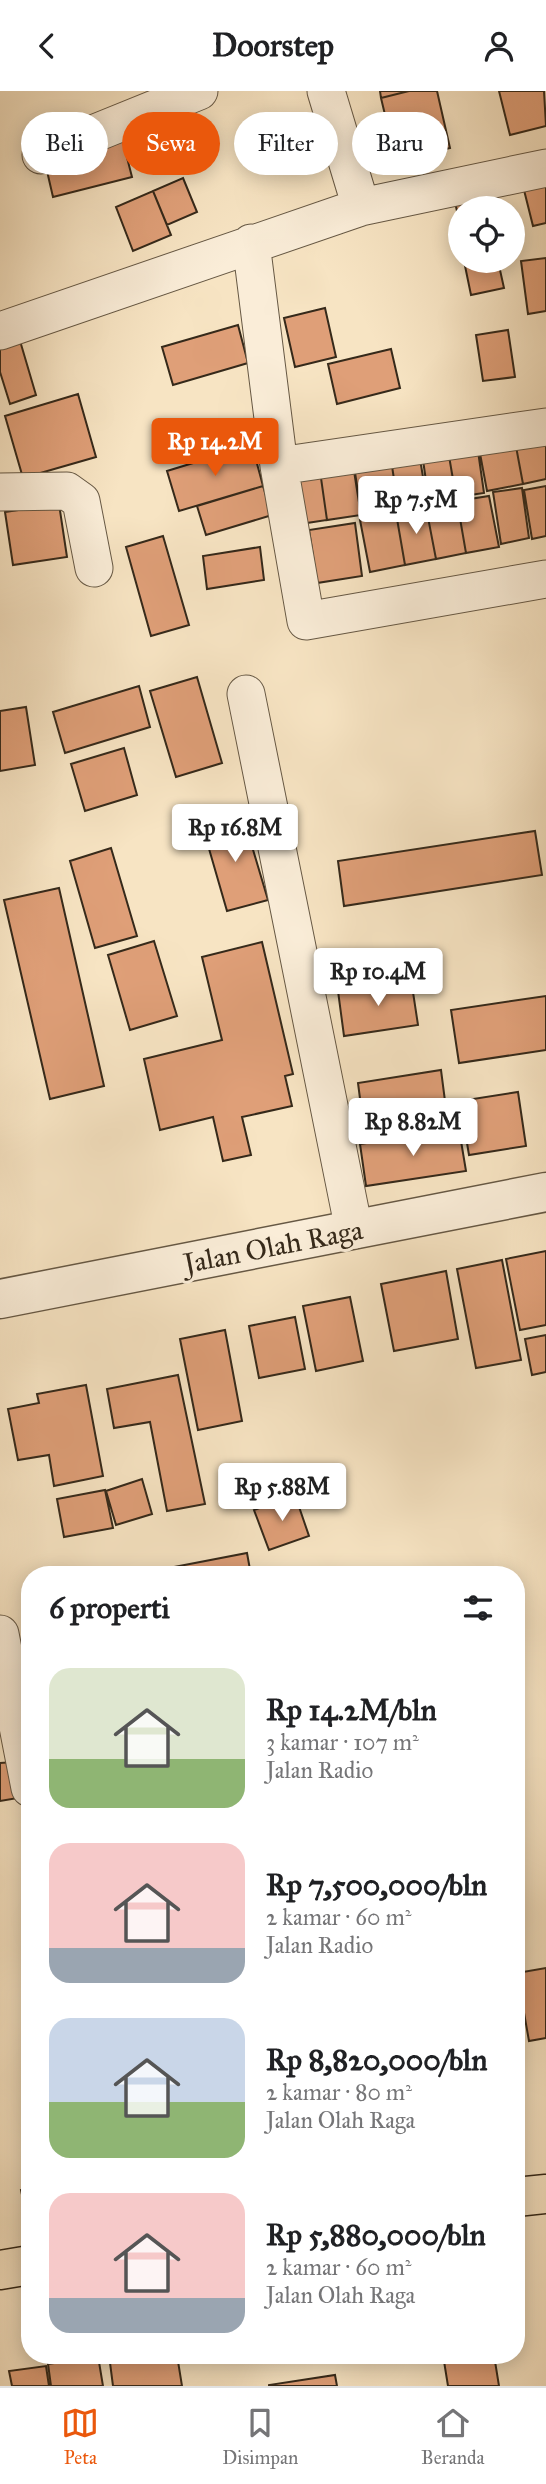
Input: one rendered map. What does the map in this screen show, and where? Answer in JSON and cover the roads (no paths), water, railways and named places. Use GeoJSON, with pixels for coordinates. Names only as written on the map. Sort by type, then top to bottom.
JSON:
{"type":"FeatureCollection","features":[{"type":"Feature","properties":{"kind":"main road"},"geometry":{"type":"LineString","coordinates":[[525,2196],[546,2193]]}},
{"type":"Feature","properties":{"kind":"main road"},"geometry":{"type":"LineString","coordinates":[[0,2270],[21,2266]]}},
{"type":"Feature","properties":{"kind":"street"},"geometry":{"type":"LineString","coordinates":[[108,120],[145,100],[199,91]]}},
{"type":"Feature","properties":{"kind":"street"},"geometry":{"type":"LineString","coordinates":[[326,91],[361,207]]}},
{"type":"Feature","properties":{"kind":"street"},"geometry":{"type":"LineString","coordinates":[[0,331],[361,207],[546,168]]}},
{"type":"Feature","properties":{"kind":"street"},"geometry":{"type":"LineString","coordinates":[[251,243],[279,466],[306,621],[546,579]]}},
{"type":"Feature","properties":{"kind":"street"},"geometry":{"type":"LineString","coordinates":[[279,466],[546,427]]}},
{"type":"Feature","properties":{"kind":"street"},"geometry":{"type":"LineString","coordinates":[[0,492],[67,491],[75,494],[81,501],[94,568]]}},
{"type":"Feature","properties":{"kind":"street"},"geometry":{"type":"LineString","coordinates":[[246,694],[354,1230]]}},
{"type":"Feature","properties":{"kind":"street","name":"Jalan Olah Raga"},"geometry":{"type":"LineString","coordinates":[[0,1299],[546,1192]]}},
{"type":"Feature","properties":{"kind":"street"},"geometry":{"type":"LineString","coordinates":[[0,1634],[21,1740]]}}]}
